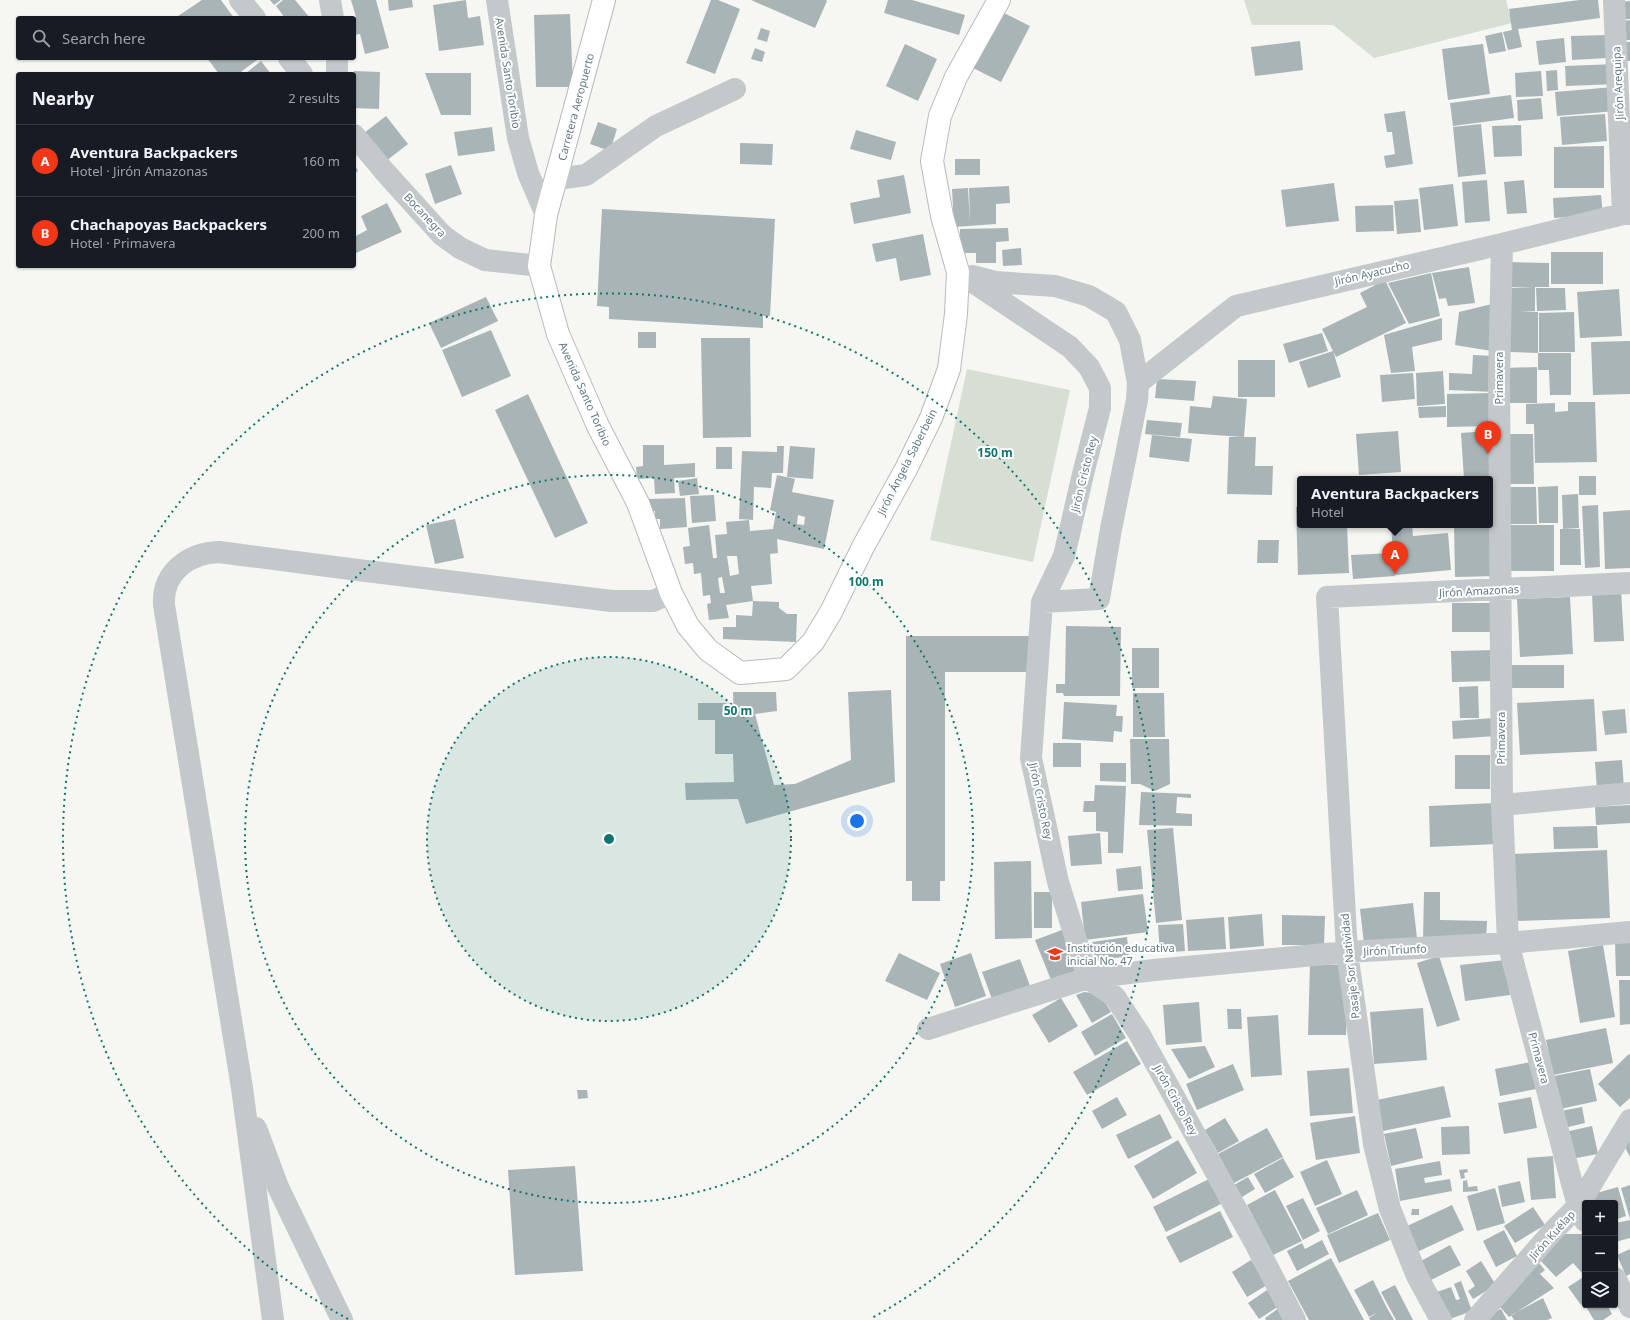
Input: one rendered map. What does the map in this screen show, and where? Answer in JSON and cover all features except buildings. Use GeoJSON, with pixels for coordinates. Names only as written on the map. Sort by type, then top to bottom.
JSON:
{"type":"FeatureCollection","features":[{"type":"Feature","properties":{"kind":"main road","name":"Carretera Aeropuerto"},"geometry":{"type":"LineString","coordinates":[[546,214],[604,0]]}},
{"type":"Feature","properties":{"kind":"main road","name":"Jirón Ángela Saberbein"},"geometry":{"type":"LineString","coordinates":[[813,642],[831,612],[863,547],[906,469],[931,418],[949,369],[956,314],[958,272],[942,216],[932,161],[940,116],[956,77],[999,0]]}},
{"type":"Feature","properties":{"kind":"main road","name":"Avenida Santo Toribio"},"geometry":{"type":"LineString","coordinates":[[546,214],[539,266],[558,334],[598,426],[638,503],[671,593],[688,626],[708,650],[740,673],[786,669],[813,642]]}},
{"type":"Feature","properties":{"kind":"street"},"geometry":{"type":"LineString","coordinates":[[240,0],[253,16]]}},
{"type":"Feature","properties":{"kind":"street"},"geometry":{"type":"LineString","coordinates":[[330,0],[333,16]]}},
{"type":"Feature","properties":{"kind":"street","name":"Avenida Santo Toribio"},"geometry":{"type":"LineString","coordinates":[[497,0],[518,138],[528,173],[546,214]]}},
{"type":"Feature","properties":{"kind":"street","name":"Jirón Arequipa"},"geometry":{"type":"LineString","coordinates":[[1614,0],[1627,214]]}},
{"type":"Feature","properties":{"kind":"street"},"geometry":{"type":"LineString","coordinates":[[291,60],[300,72]]}},
{"type":"Feature","properties":{"kind":"street"},"geometry":{"type":"LineString","coordinates":[[337,60],[337,72]]}},
{"type":"Feature","properties":{"kind":"street"},"geometry":{"type":"LineString","coordinates":[[556,179],[586,175],[656,126],[735,89]]}},
{"type":"Feature","properties":{"kind":"street","name":"Bocanegra"},"geometry":{"type":"LineString","coordinates":[[356,137],[442,235],[460,248],[485,260],[539,266]]}},
{"type":"Feature","properties":{"kind":"street","name":"Jirón Ayacucho"},"geometry":{"type":"LineString","coordinates":[[1138,383],[1236,306],[1627,214]]}},
{"type":"Feature","properties":{"kind":"street","name":"Primavera"},"geometry":{"type":"LineString","coordinates":[[1502,244],[1499,381],[1500,590],[1502,805],[1508,943],[1581,1213]]}},
{"type":"Feature","properties":{"kind":"street"},"geometry":{"type":"LineString","coordinates":[[958,272],[995,282],[1055,286],[1089,296],[1116,312],[1130,340],[1138,383],[1137,400],[1111,529],[1099,599],[1042,602]]}},
{"type":"Feature","properties":{"kind":"street","name":"Jirón Cristo Rey"},"geometry":{"type":"LineString","coordinates":[[958,272],[1070,347],[1089,366],[1100,388],[1100,408],[1064,556],[1042,602],[1031,758],[1058,882],[1088,978],[1115,997],[1140,1035],[1255,1243],[1295,1320]]}},
{"type":"Feature","properties":{"kind":"street"},"geometry":{"type":"LineString","coordinates":[[273,1320],[242,1088],[164,605],[164,595],[167,584],[179,566],[198,555],[208,552],[219,552],[612,601],[653,601],[671,593]]}},
{"type":"Feature","properties":{"kind":"street","name":"Jirón Amazonas"},"geometry":{"type":"LineString","coordinates":[[1327,597],[1630,583]]}},
{"type":"Feature","properties":{"kind":"street","name":"Pasaje Sor Natividad"},"geometry":{"type":"LineString","coordinates":[[1327,597],[1347,952],[1374,1144],[1390,1209],[1417,1276],[1441,1320]]}},
{"type":"Feature","properties":{"kind":"street"},"geometry":{"type":"LineString","coordinates":[[1502,805],[1630,793]]}},
{"type":"Feature","properties":{"kind":"street","name":"Jirón Triunfo"},"geometry":{"type":"LineString","coordinates":[[928,1029],[1088,978],[1162,969],[1347,952],[1508,943],[1630,932]]}},
{"type":"Feature","properties":{"kind":"street"},"geometry":{"type":"LineString","coordinates":[[242,1088],[278,1187],[342,1320]]}},
{"type":"Feature","properties":{"kind":"street","name":"Jirón Kuélap"},"geometry":{"type":"LineString","coordinates":[[1474,1320],[1554,1230],[1581,1213],[1630,1120]]}},
{"type":"Feature","properties":{"kind":"street"},"geometry":{"type":"LineString","coordinates":[[1618,1284],[1630,1307]]}},
{"type":"Feature","properties":{"kind":"shaded area"},"geometry":{"type":"Polygon","coordinates":[[[1244,0],[1506,0],[1512,23],[1374,58],[1333,25],[1252,25],[1244,0]]]}},
{"type":"Feature","properties":{"kind":"shaded area"},"geometry":{"type":"Polygon","coordinates":[[[967,369],[1070,390],[1033,562],[930,540],[967,369]]]}},
{"type":"Feature","properties":{"kind":"place","name":"Chachapoyas Backpackers"},"geometry":{"type":"Point","coordinates":[1488,454]}},
{"type":"Feature","properties":{"kind":"place","name":"Aventura Backpackers"},"geometry":{"type":"Point","coordinates":[1395,574]}},
{"type":"Feature","properties":{"kind":"place","name":"Institución educativa inicial No. 47"},"geometry":{"type":"Point","coordinates":[1055,954]}}]}
